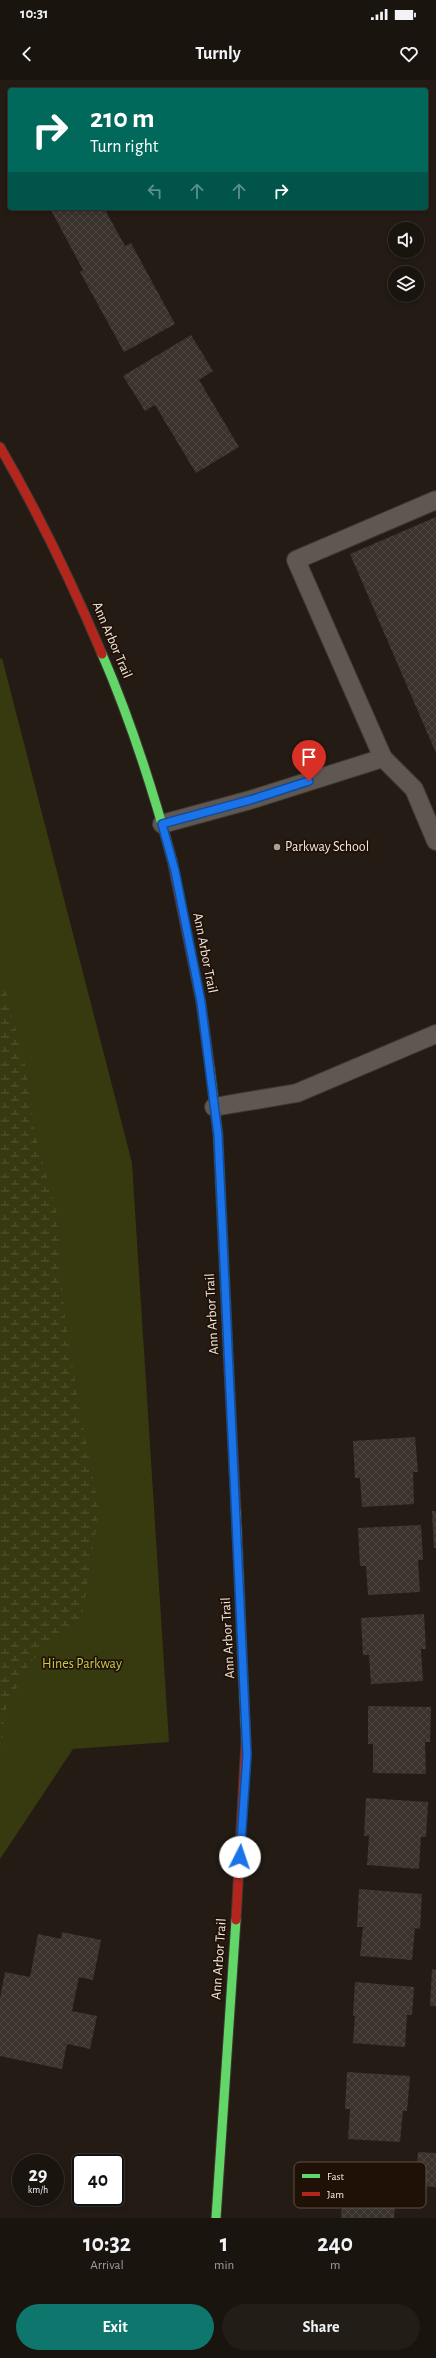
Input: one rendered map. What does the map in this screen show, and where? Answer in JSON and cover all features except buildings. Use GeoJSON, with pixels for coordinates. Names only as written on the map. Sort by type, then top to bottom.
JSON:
{"type":"FeatureCollection","features":[{"type":"Feature","properties":{"kind":"street","name":"Ann Arbor Trail"},"geometry":{"type":"LineString","coordinates":[[0,447],[36,509],[76,592],[118,692],[154,794],[175,871],[201,1002],[218,1135],[247,1755],[216,2218]]}},
{"type":"Feature","properties":{"kind":"lane"},"geometry":{"type":"LineString","coordinates":[[436,500],[296,560],[383,758],[414,789],[436,841]]}},
{"type":"Feature","properties":{"kind":"lane"},"geometry":{"type":"LineString","coordinates":[[162,824],[250,800],[383,758]]}},
{"type":"Feature","properties":{"kind":"lane"},"geometry":{"type":"LineString","coordinates":[[214,1107],[297,1093],[436,1034]]}},
{"type":"Feature","properties":{"kind":"green space","name":"Hines Parkway"},"geometry":{"type":"Polygon","coordinates":[[[2,658],[132,1163],[169,1742],[73,1749],[0,1859],[0,659],[2,658]]]}},
{"type":"Feature","properties":{"kind":"green space"},"geometry":{"type":"Polygon","coordinates":[[[0,979],[5,989],[25,1065],[35,1133],[57,1215],[64,1311],[79,1405],[99,1511],[82,1617],[30,1662],[5,1712],[0,1763],[0,979]]]}},
{"type":"Feature","properties":{"kind":"traffic: fast"},"geometry":{"type":"LineString","coordinates":[[102,654],[113,679],[141,756],[172,860]]}},
{"type":"Feature","properties":{"kind":"traffic: fast"},"geometry":{"type":"LineString","coordinates":[[210,1069],[218,1135],[229,1371]]}},
{"type":"Feature","properties":{"kind":"traffic: fast"},"geometry":{"type":"LineString","coordinates":[[236,1511],[246,1741]]}},
{"type":"Feature","properties":{"kind":"traffic: fast"},"geometry":{"type":"LineString","coordinates":[[216,2218],[236,1920]]}},
{"type":"Feature","properties":{"kind":"traffic: jam"},"geometry":{"type":"LineString","coordinates":[[0,447],[54,549],[102,654]]}},
{"type":"Feature","properties":{"kind":"traffic: jam"},"geometry":{"type":"LineString","coordinates":[[172,860],[201,1003],[210,1069]]}},
{"type":"Feature","properties":{"kind":"traffic: jam"},"geometry":{"type":"LineString","coordinates":[[229,1371],[236,1511]]}},
{"type":"Feature","properties":{"kind":"traffic: jam"},"geometry":{"type":"LineString","coordinates":[[236,1920],[246,1741]]}},
{"type":"Feature","properties":{"kind":"place","name":"Parkway School"},"geometry":{"type":"Point","coordinates":[277,847]}},
{"type":"Feature","properties":{"kind":"route"},"geometry":{"type":"LineString","coordinates":[[240,1857],[247,1755],[218,1135],[201,1002],[175,871],[162,824],[250,800],[309,781]]}}]}
